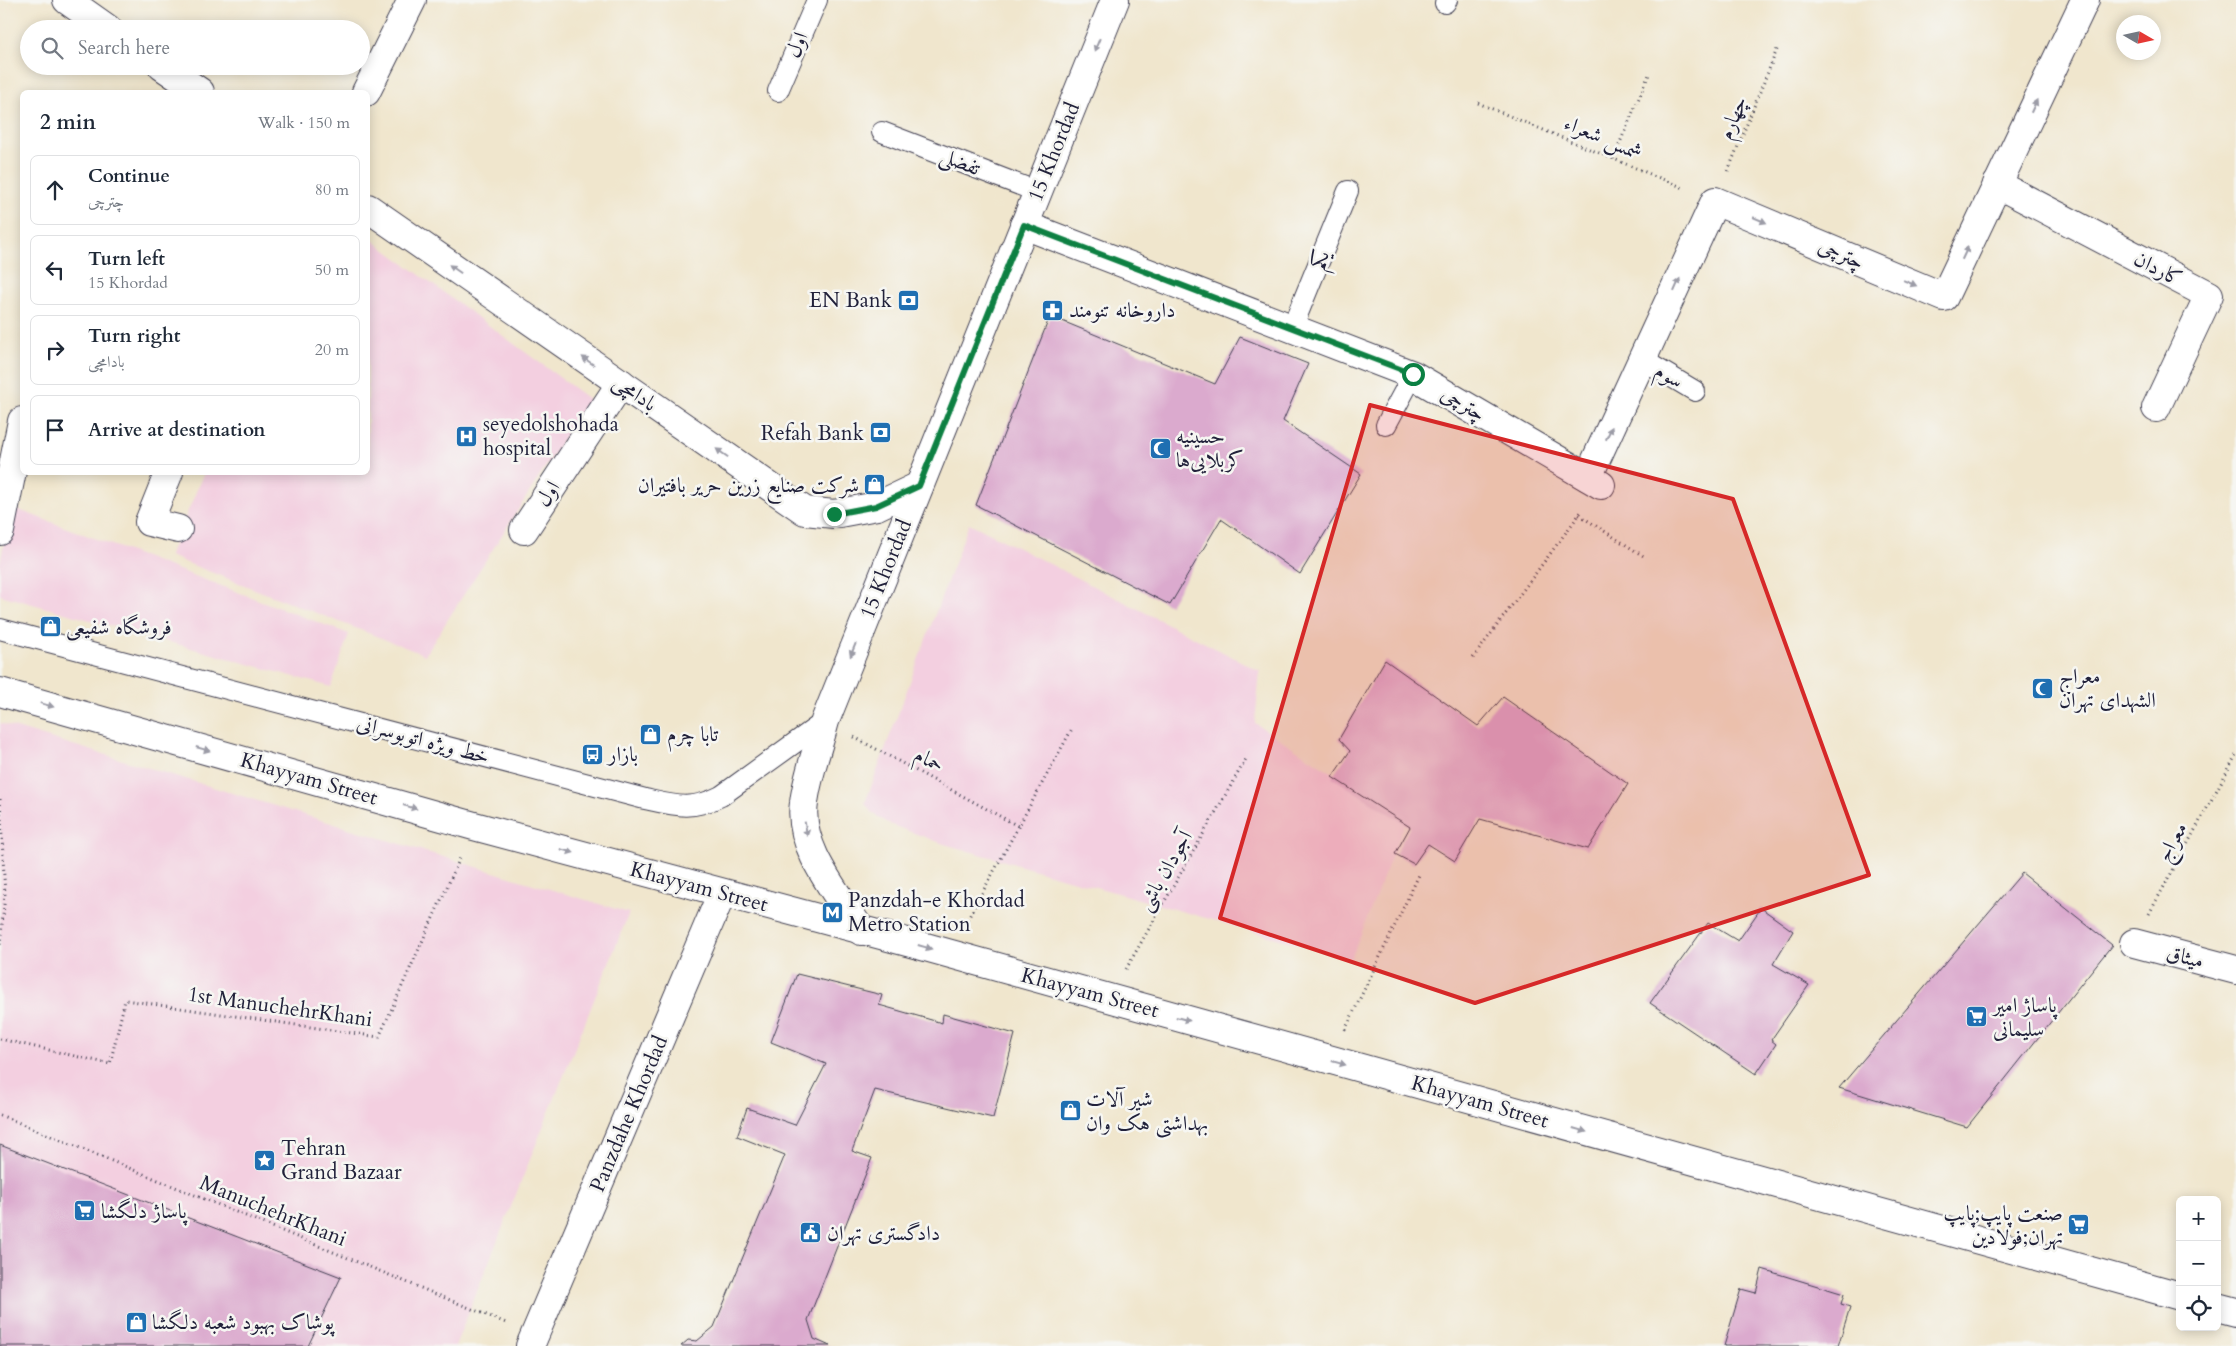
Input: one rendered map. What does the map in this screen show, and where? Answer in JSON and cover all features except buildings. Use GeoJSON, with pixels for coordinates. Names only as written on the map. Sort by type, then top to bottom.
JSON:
{"type":"FeatureCollection","features":[{"type":"Feature","properties":{"kind":"street"},"geometry":{"type":"LineString","coordinates":[[66,0],[95,20]]}},
{"type":"Feature","properties":{"kind":"street"},"geometry":{"type":"LineString","coordinates":[[367,90],[412,0]]}},
{"type":"Feature","properties":{"kind":"street","name":"15 Khordad"},"geometry":{"type":"LineString","coordinates":[[861,931],[814,856],[805,831],[803,804],[824,721],[1115,0]]}},
{"type":"Feature","properties":{"kind":"street","name":"چترچی"},"geometry":{"type":"LineString","coordinates":[[1716,201],[1944,297],[2084,0]]}},
{"type":"Feature","properties":{"kind":"street"},"geometry":{"type":"LineString","coordinates":[[175,75],[197,90]]}},
{"type":"Feature","properties":{"kind":"street","name":"کاردان"},"geometry":{"type":"LineString","coordinates":[[1997,184],[2209,296],[2156,408]]}},
{"type":"Feature","properties":{"kind":"street"},"geometry":{"type":"LineString","coordinates":[[1595,481],[1643,360],[1716,201]]}},
{"type":"Feature","properties":{"kind":"street","name":"بادامچی"},"geometry":{"type":"LineString","coordinates":[[370,209],[805,511],[834,514],[876,506],[919,486]]}},
{"type":"Feature","properties":{"kind":"street","name":"چترچی"},"geometry":{"type":"LineString","coordinates":[[1024,225],[1413,374],[1595,481]]}},
{"type":"Feature","properties":{"kind":"street","name":"اول"},"geometry":{"type":"LineString","coordinates":[[524,530],[621,384]]}},
{"type":"Feature","properties":{"kind":"street"},"geometry":{"type":"LineString","coordinates":[[0,531],[20,431]]}},
{"type":"Feature","properties":{"kind":"street"},"geometry":{"type":"LineString","coordinates":[[168,475],[149,522],[178,529]]}},
{"type":"Feature","properties":{"kind":"street","name":"Khayyam Street"},"geometry":{"type":"LineString","coordinates":[[0,692],[474,826],[948,954],[2176,1295]]}},
{"type":"Feature","properties":{"kind":"street","name":"Panzdahe Khordad"},"geometry":{"type":"LineString","coordinates":[[532,1341],[722,893]]}},
{"type":"Feature","properties":{"kind":"street","name":"میثاق"},"geometry":{"type":"LineString","coordinates":[[2134,943],[2236,970]]}},
{"type":"Feature","properties":{"kind":"street"},"geometry":{"type":"LineString","coordinates":[[2221,1308],[2236,1312]]}},
{"type":"Feature","properties":{"kind":"lane","name":"اول"},"geometry":{"type":"LineString","coordinates":[[778,91],[817,0]]}},
{"type":"Feature","properties":{"kind":"lane","name":"تفضلی"},"geometry":{"type":"LineString","coordinates":[[882,132],[1038,192]]}},
{"type":"Feature","properties":{"kind":"lane","name":"یکم"},"geometry":{"type":"LineString","coordinates":[[1292,328],[1348,192]]}},
{"type":"Feature","properties":{"kind":"lane","name":"سوم"},"geometry":{"type":"LineString","coordinates":[[1643,360],[1695,391]]}},
{"type":"Feature","properties":{"kind":"lane"},"geometry":{"type":"LineString","coordinates":[[1386,425],[1413,374]]}},
{"type":"Feature","properties":{"kind":"lane","name":"خط ویژه اتوبوسرانی"},"geometry":{"type":"LineString","coordinates":[[0,629],[684,807],[704,805],[721,796],[824,721]]}},
{"type":"Feature","properties":{"kind":"path","name":"چهارم"},"geometry":{"type":"LineString","coordinates":[[1716,201],[1778,47]]}},
{"type":"Feature","properties":{"kind":"path"},"geometry":{"type":"LineString","coordinates":[[1613,159],[1650,72]]}},
{"type":"Feature","properties":{"kind":"path","name":"شمس شعراء"},"geometry":{"type":"LineString","coordinates":[[1478,102],[1716,201]]}},
{"type":"Feature","properties":{"kind":"path"},"geometry":{"type":"LineString","coordinates":[[1473,658],[1579,514],[1595,481]]}},
{"type":"Feature","properties":{"kind":"path"},"geometry":{"type":"LineString","coordinates":[[1579,514],[1645,557]]}},
{"type":"Feature","properties":{"kind":"path","name":"حمام"},"geometry":{"type":"LineString","coordinates":[[824,721],[1018,826]]}},
{"type":"Feature","properties":{"kind":"path"},"geometry":{"type":"LineString","coordinates":[[948,954],[1073,727]]}},
{"type":"Feature","properties":{"kind":"path","name":"معراج"},"geometry":{"type":"LineString","coordinates":[[2134,943],[2236,755]]}},
{"type":"Feature","properties":{"kind":"path","name":"آجودان باشی"},"geometry":{"type":"LineString","coordinates":[[1109,999],[1246,759]]}},
{"type":"Feature","properties":{"kind":"path"},"geometry":{"type":"LineString","coordinates":[[0,799],[5,895],[0,944]]}},
{"type":"Feature","properties":{"kind":"path","name":"1st ManuchehrKhani"},"geometry":{"type":"LineString","coordinates":[[0,1039],[110,1064],[124,1000],[379,1037],[474,826]]}},
{"type":"Feature","properties":{"kind":"path"},"geometry":{"type":"LineString","coordinates":[[1331,1060],[1419,875]]}},
{"type":"Feature","properties":{"kind":"path","name":"ManuchehrKhani"},"geometry":{"type":"LineString","coordinates":[[0,1115],[532,1341]]}},
{"type":"Feature","properties":{"kind":"highlighted area"},"geometry":{"type":"Polygon","coordinates":[[[1370,405],[1733,499],[1869,875],[1475,1003],[1220,918],[1370,405]]]}},
{"type":"Feature","properties":{"kind":"shaded area","name":"seyedolshohada hospital"},"geometry":{"type":"Polygon","coordinates":[[[370,238],[589,399],[425,655],[169,556],[203,475],[370,475],[370,238]]]}},
{"type":"Feature","properties":{"kind":"shaded area"},"geometry":{"type":"Polygon","coordinates":[[[11,507],[349,634],[331,687],[0,595],[0,563],[11,507]]]}},
{"type":"Feature","properties":{"kind":"shaded area"},"geometry":{"type":"Polygon","coordinates":[[[969,523],[1260,671],[1255,723],[1406,820],[1351,959],[944,844],[889,824],[872,813],[865,803],[969,523]]]}},
{"type":"Feature","properties":{"kind":"shaded area","name":"Tehran Grand Bazaar"},"geometry":{"type":"Polygon","coordinates":[[[0,723],[629,913],[455,1346],[0,1346],[0,723]]]}},
{"type":"Feature","properties":{"kind":"place","name":"EN Bank"},"geometry":{"type":"Point","coordinates":[908,300]}},
{"type":"Feature","properties":{"kind":"place","name":"داروخانه تنومند"},"geometry":{"type":"Point","coordinates":[1053,310]}},
{"type":"Feature","properties":{"kind":"place","name":"Refah Bank"},"geometry":{"type":"Point","coordinates":[880,433]}},
{"type":"Feature","properties":{"kind":"place","name":"seyedolshohada hospital"},"geometry":{"type":"Point","coordinates":[467,436]}},
{"type":"Feature","properties":{"kind":"place","name":"حسینیه کربلایی‌ها"},"geometry":{"type":"Point","coordinates":[1160,448]}},
{"type":"Feature","properties":{"kind":"place","name":"شرکت صنایع زرین حریر بافتیران"},"geometry":{"type":"Point","coordinates":[875,485]}},
{"type":"Feature","properties":{"kind":"place","name":"فروشگاه شفيعی"},"geometry":{"type":"Point","coordinates":[50,627]}},
{"type":"Feature","properties":{"kind":"place","name":"معراج الشهدای تهران"},"geometry":{"type":"Point","coordinates":[2043,688]}},
{"type":"Feature","properties":{"kind":"place","name":"تابا چرم"},"geometry":{"type":"Point","coordinates":[651,734]}},
{"type":"Feature","properties":{"kind":"place","name":"بازار"},"geometry":{"type":"Point","coordinates":[592,754]}},
{"type":"Feature","properties":{"kind":"place","name":"Panzdah-e Khordad Metro Station"},"geometry":{"type":"Point","coordinates":[832,912]}},
{"type":"Feature","properties":{"kind":"place","name":"پاساژ امیر سلیمانی"},"geometry":{"type":"Point","coordinates":[1977,1017]}},
{"type":"Feature","properties":{"kind":"place","name":"شیر آلات بهداشتی هک وان"},"geometry":{"type":"Point","coordinates":[1070,1111]}},
{"type":"Feature","properties":{"kind":"place","name":"Tehran Grand Bazaar"},"geometry":{"type":"Point","coordinates":[265,1160]}},
{"type":"Feature","properties":{"kind":"place","name":"پاساژ دلگشا"},"geometry":{"type":"Point","coordinates":[85,1211]}},
{"type":"Feature","properties":{"kind":"place","name":"صنعت پایپ;پایپ تهران;فولادین"},"geometry":{"type":"Point","coordinates":[2079,1225]}},
{"type":"Feature","properties":{"kind":"place","name":"دادگستری تهران"},"geometry":{"type":"Point","coordinates":[811,1233]}},
{"type":"Feature","properties":{"kind":"place","name":"پوشاک بهبود شعبه دلگشا"},"geometry":{"type":"Point","coordinates":[136,1322]}},
{"type":"Feature","properties":{"kind":"route"},"geometry":{"type":"LineString","coordinates":[[834,514],[876,506],[919,486],[1024,225],[1413,374]]}}]}
